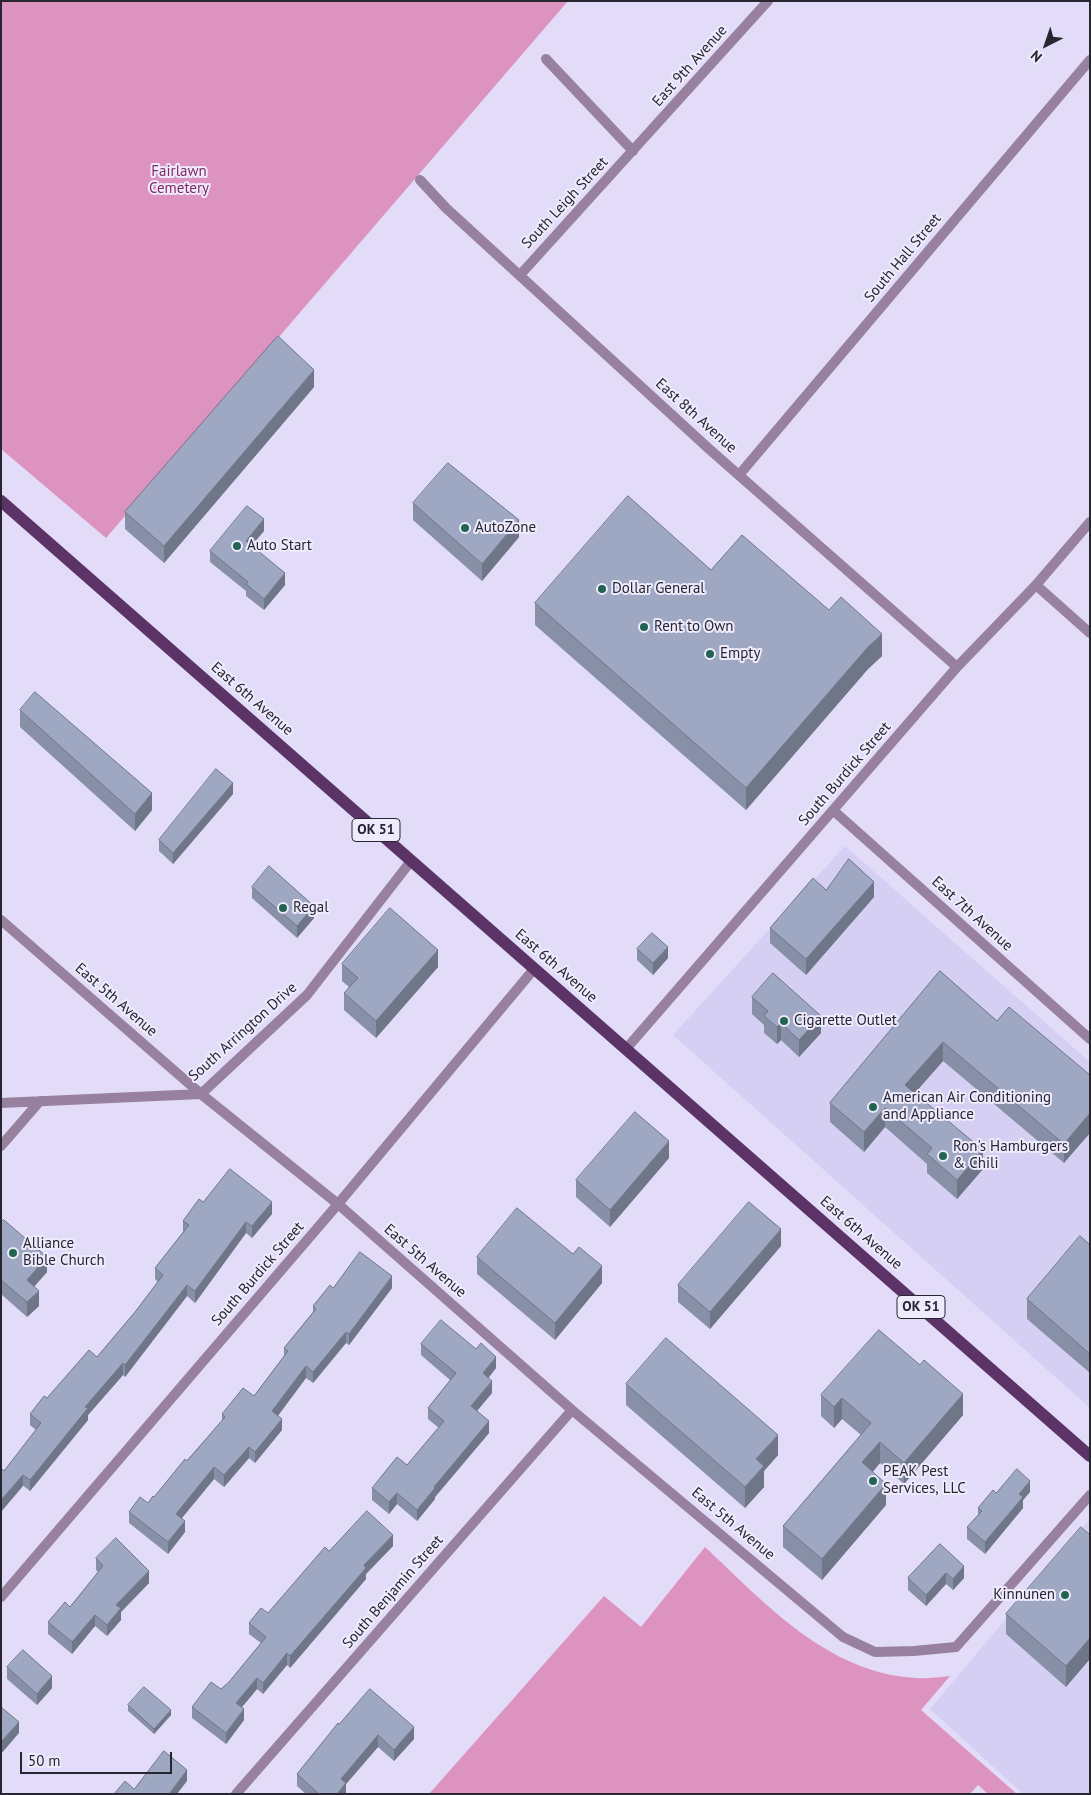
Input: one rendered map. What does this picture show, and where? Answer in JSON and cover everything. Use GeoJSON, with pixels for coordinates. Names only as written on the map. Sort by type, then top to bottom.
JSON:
{"type":"FeatureCollection","features":[{"type":"Feature","properties":{"kind":"main road","name":"East 6th Avenue"},"geometry":{"type":"LineString","coordinates":[[1,502],[1090,1456]]}},
{"type":"Feature","properties":{"kind":"street","name":"East 9th Avenue"},"geometry":{"type":"LineString","coordinates":[[633,151],[768,1]]}},
{"type":"Feature","properties":{"kind":"street"},"geometry":{"type":"LineString","coordinates":[[546,60],[633,151]]}},
{"type":"Feature","properties":{"kind":"street","name":"South Hall Street"},"geometry":{"type":"LineString","coordinates":[[738,475],[1090,60]]}},
{"type":"Feature","properties":{"kind":"street","name":"South Leigh Street"},"geometry":{"type":"LineString","coordinates":[[520,275],[633,151]]}},
{"type":"Feature","properties":{"kind":"street","name":"East 8th Avenue"},"geometry":{"type":"LineString","coordinates":[[420,180],[446,208],[738,475],[957,667]]}},
{"type":"Feature","properties":{"kind":"street","name":"South Burdick Street"},"geometry":{"type":"LineString","coordinates":[[626,1049],[957,667],[1036,585],[1090,522]]}},
{"type":"Feature","properties":{"kind":"street"},"geometry":{"type":"LineString","coordinates":[[1036,585],[1090,632]]}},
{"type":"Feature","properties":{"kind":"street","name":"East 7th Avenue"},"geometry":{"type":"LineString","coordinates":[[834,811],[1090,1040]]}},
{"type":"Feature","properties":{"kind":"street","name":"South Arrington Drive"},"geometry":{"type":"LineString","coordinates":[[1,1103],[201,1094],[307,995],[411,861]]}},
{"type":"Feature","properties":{"kind":"street","name":"East 5th Avenue"},"geometry":{"type":"LineString","coordinates":[[1,920],[201,1094],[338,1204],[572,1410],[843,1637],[875,1652],[956,1647],[1090,1495]]}},
{"type":"Feature","properties":{"kind":"street","name":"South Burdick Street"},"geometry":{"type":"LineString","coordinates":[[1,1597],[338,1204],[534,969]]}},
{"type":"Feature","properties":{"kind":"street"},"geometry":{"type":"LineString","coordinates":[[1,1146],[40,1101]]}},
{"type":"Feature","properties":{"kind":"street","name":"South Benjamin Street"},"geometry":{"type":"LineString","coordinates":[[236,1794],[572,1410]]}},
{"type":"Feature","properties":{"kind":"shaded area"},"geometry":{"type":"Polygon","coordinates":[[[845,846],[1090,1062],[1090,1408],[673,1035],[845,846]]]}},
{"type":"Feature","properties":{"kind":"shaded area"},"geometry":{"type":"Polygon","coordinates":[[[1089,1520],[1090,1794],[1023,1794],[930,1709],[1089,1520]]]}},
{"type":"Feature","properties":{"kind":"green space","name":"Fairlawn Cemetery"},"geometry":{"type":"Polygon","coordinates":[[[1,1],[568,1],[106,538],[1,449],[1,1]]]}},
{"type":"Feature","properties":{"kind":"green space"},"geometry":{"type":"Polygon","coordinates":[[[705,1547],[775,1612],[800,1632],[826,1649],[854,1663],[884,1673],[920,1678],[950,1676],[921,1710],[1017,1794],[988,1794],[978,1785],[970,1794],[429,1794],[604,1596],[641,1627],[705,1547]]]}},
{"type":"Feature","properties":{"kind":"building"},"geometry":{"type":"Polygon","coordinates":[[[278,336],[314,370],[164,546],[125,512],[278,336]]]}},
{"type":"Feature","properties":{"kind":"building","name":"AutoZone"},"geometry":{"type":"Polygon","coordinates":[[[448,463],[519,520],[482,564],[413,503],[448,463]]]}},
{"type":"Feature","properties":{"kind":"building"},"geometry":{"type":"Polygon","coordinates":[[[628,496],[711,570],[742,535],[829,610],[841,597],[882,634],[868,647],[746,788],[535,603],[628,496]]]}},
{"type":"Feature","properties":{"kind":"building"},"geometry":{"type":"Polygon","coordinates":[[[247,506],[264,519],[246,541],[285,573],[264,599],[246,584],[248,582],[210,551],[247,506]]]}},
{"type":"Feature","properties":{"kind":"building"},"geometry":{"type":"Polygon","coordinates":[[[35,692],[152,793],[135,814],[20,710],[35,692]]]}},
{"type":"Feature","properties":{"kind":"building"},"geometry":{"type":"Polygon","coordinates":[[[216,769],[233,783],[173,853],[159,840],[216,769]]]}},
{"type":"Feature","properties":{"kind":"building"},"geometry":{"type":"Polygon","coordinates":[[[849,859],[874,882],[806,959],[770,928],[813,878],[826,890],[849,859]]]}},
{"type":"Feature","properties":{"kind":"building"},"geometry":{"type":"Polygon","coordinates":[[[269,866],[314,906],[297,926],[252,887],[269,866]]]}},
{"type":"Feature","properties":{"kind":"building"},"geometry":{"type":"Polygon","coordinates":[[[390,908],[438,950],[376,1021],[344,993],[358,978],[342,964],[390,908]]]}},
{"type":"Feature","properties":{"kind":"building"},"geometry":{"type":"Polygon","coordinates":[[[652,933],[668,947],[653,963],[637,949],[652,933]]]}},
{"type":"Feature","properties":{"kind":"building"},"geometry":{"type":"Polygon","coordinates":[[[940,971],[997,1021],[1009,1007],[1090,1075],[1090,1113],[1064,1144],[943,1042],[905,1085],[983,1150],[957,1180],[927,1154],[932,1148],[885,1108],[864,1132],[830,1103],[940,971]]]}},
{"type":"Feature","properties":{"kind":"building"},"geometry":{"type":"Polygon","coordinates":[[[773,973],[821,1016],[799,1040],[781,1023],[777,1027],[764,1016],[768,1011],[752,997],[773,973]]]}},
{"type":"Feature","properties":{"kind":"building"},"geometry":{"type":"Polygon","coordinates":[[[635,1112],[669,1141],[610,1210],[576,1180],[635,1112]]]}},
{"type":"Feature","properties":{"kind":"building"},"geometry":{"type":"Polygon","coordinates":[[[230,1169],[272,1202],[252,1226],[246,1222],[195,1291],[187,1285],[125,1365],[123,1363],[85,1407],[88,1408],[30,1480],[23,1475],[1,1500],[1,1468],[4,1471],[41,1423],[30,1414],[44,1396],[47,1398],[89,1350],[97,1357],[135,1312],[163,1275],[155,1268],[189,1225],[183,1221],[199,1199],[203,1202],[230,1169]]]}},
{"type":"Feature","properties":{"kind":"building"},"geometry":{"type":"Polygon","coordinates":[[[749,1202],[781,1229],[710,1312],[678,1285],[749,1202]]]}},
{"type":"Feature","properties":{"kind":"building"},"geometry":{"type":"Polygon","coordinates":[[[517,1208],[573,1254],[579,1247],[602,1266],[555,1323],[477,1257],[517,1208]]]}},
{"type":"Feature","properties":{"kind":"building"},"geometry":{"type":"Polygon","coordinates":[[[4,1220],[47,1257],[27,1280],[39,1291],[27,1302],[1,1280],[1,1222],[4,1220]]]}},
{"type":"Feature","properties":{"kind":"building"},"geometry":{"type":"Polygon","coordinates":[[[1080,1236],[1089,1244],[1090,1242],[1090,1354],[1027,1299],[1080,1236]]]}},
{"type":"Feature","properties":{"kind":"building"},"geometry":{"type":"Polygon","coordinates":[[[360,1252],[392,1276],[349,1334],[346,1332],[313,1372],[306,1366],[272,1411],[282,1419],[255,1452],[249,1447],[224,1475],[214,1467],[176,1514],[185,1521],[168,1542],[129,1512],[140,1497],[148,1503],[154,1497],[185,1459],[187,1461],[225,1417],[222,1414],[243,1388],[254,1396],[288,1351],[284,1348],[316,1309],[313,1306],[330,1285],[333,1288],[360,1252]]]}},
{"type":"Feature","properties":{"kind":"building"},"geometry":{"type":"Polygon","coordinates":[[[441,1320],[476,1349],[481,1343],[496,1357],[483,1373],[492,1381],[471,1406],[489,1421],[417,1510],[397,1493],[389,1502],[372,1488],[397,1457],[407,1465],[444,1421],[428,1408],[456,1373],[421,1344],[441,1320]]]}},
{"type":"Feature","properties":{"kind":"building"},"geometry":{"type":"Polygon","coordinates":[[[879,1330],[920,1365],[924,1360],[963,1394],[904,1463],[880,1442],[862,1462],[886,1484],[822,1559],[783,1526],[871,1423],[842,1398],[834,1407],[821,1395],[879,1330]]]}},
{"type":"Feature","properties":{"kind":"building"},"geometry":{"type":"Polygon","coordinates":[[[666,1338],[778,1435],[756,1459],[764,1466],[745,1487],[626,1384],[666,1338]]]}},
{"type":"Feature","properties":{"kind":"building"},"geometry":{"type":"Polygon","coordinates":[[[1017,1469],[1030,1481],[1019,1494],[1023,1497],[985,1542],[967,1527],[982,1511],[978,1508],[993,1490],[996,1493],[1017,1469]]]}},
{"type":"Feature","properties":{"kind":"building"},"geometry":{"type":"Polygon","coordinates":[[[367,1511],[393,1535],[364,1565],[366,1568],[290,1656],[287,1653],[263,1683],[257,1678],[236,1703],[244,1709],[226,1733],[192,1707],[211,1682],[221,1689],[229,1682],[266,1637],[249,1623],[261,1608],[268,1613],[325,1547],[329,1551],[367,1511]]]}},
{"type":"Feature","properties":{"kind":"building","name":"Kinnunen"},"geometry":{"type":"Polygon","coordinates":[[[1081,1527],[1090,1535],[1090,1638],[1066,1666],[1006,1614],[1081,1527]]]}},
{"type":"Feature","properties":{"kind":"building"},"geometry":{"type":"Polygon","coordinates":[[[116,1538],[149,1571],[116,1605],[121,1608],[107,1625],[95,1615],[72,1642],[48,1622],[65,1602],[70,1607],[103,1566],[96,1558],[116,1538]]]}},
{"type":"Feature","properties":{"kind":"building"},"geometry":{"type":"Polygon","coordinates":[[[940,1544],[964,1566],[953,1579],[946,1573],[926,1595],[908,1578],[940,1544]]]}},
{"type":"Feature","properties":{"kind":"building"},"geometry":{"type":"Polygon","coordinates":[[[23,1650],[52,1676],[37,1694],[7,1667],[23,1650]]]}},
{"type":"Feature","properties":{"kind":"building"},"geometry":{"type":"Polygon","coordinates":[[[144,1687],[171,1710],[154,1729],[128,1705],[144,1687]]]}},
{"type":"Feature","properties":{"kind":"building"},"geometry":{"type":"Polygon","coordinates":[[[370,1689],[414,1727],[394,1750],[378,1735],[341,1779],[346,1783],[337,1794],[319,1794],[297,1774],[338,1723],[370,1689]]]}},
{"type":"Feature","properties":{"kind":"building"},"geometry":{"type":"Polygon","coordinates":[[[1,1707],[19,1722],[1,1742],[1,1707]]]}},
{"type":"Feature","properties":{"kind":"building"},"geometry":{"type":"Polygon","coordinates":[[[164,1751],[187,1770],[169,1794],[114,1794],[125,1781],[134,1789],[164,1751]]]}},
{"type":"Feature","properties":{"kind":"place","name":"AutoZone"},"geometry":{"type":"Point","coordinates":[465,528]}},
{"type":"Feature","properties":{"kind":"place","name":"Auto Start"},"geometry":{"type":"Point","coordinates":[237,546]}},
{"type":"Feature","properties":{"kind":"place","name":"Dollar General"},"geometry":{"type":"Point","coordinates":[602,589]}},
{"type":"Feature","properties":{"kind":"place","name":"Rent to Own"},"geometry":{"type":"Point","coordinates":[644,627]}},
{"type":"Feature","properties":{"kind":"place","name":"Empty"},"geometry":{"type":"Point","coordinates":[710,654]}},
{"type":"Feature","properties":{"kind":"place","name":"Regal"},"geometry":{"type":"Point","coordinates":[283,908]}},
{"type":"Feature","properties":{"kind":"place","name":"Cigarette Outlet"},"geometry":{"type":"Point","coordinates":[784,1021]}},
{"type":"Feature","properties":{"kind":"place","name":"American Air Conditioning and Appliance"},"geometry":{"type":"Point","coordinates":[873,1107]}},
{"type":"Feature","properties":{"kind":"place","name":"Ron's Hamburgers & Chili"},"geometry":{"type":"Point","coordinates":[943,1156]}},
{"type":"Feature","properties":{"kind":"place","name":"Alliance Bible Church"},"geometry":{"type":"Point","coordinates":[13,1253]}},
{"type":"Feature","properties":{"kind":"place","name":"PEAK Pest Services, LLC"},"geometry":{"type":"Point","coordinates":[873,1481]}},
{"type":"Feature","properties":{"kind":"place","name":"Kinnunen"},"geometry":{"type":"Point","coordinates":[1065,1595]}}]}
